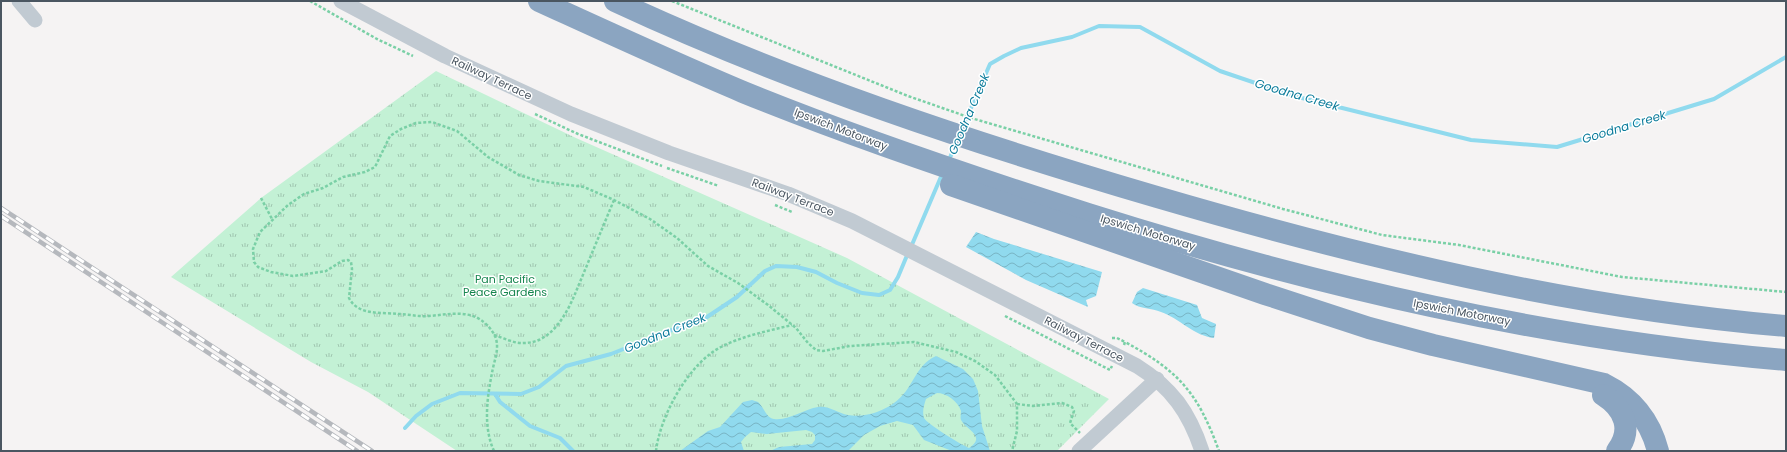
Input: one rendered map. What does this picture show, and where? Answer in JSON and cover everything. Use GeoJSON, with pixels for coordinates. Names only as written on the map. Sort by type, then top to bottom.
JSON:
{"type":"FeatureCollection","features":[{"type":"Feature","properties":{"kind":"highway","name":"Ipswich Motorway"},"geometry":{"type":"LineString","coordinates":[[539,1],[686,68],[880,144],[912,163],[982,188],[1224,255],[1395,299],[1563,332],[1686,350],[1786,360]]}},
{"type":"Feature","properties":{"kind":"highway"},"geometry":{"type":"LineString","coordinates":[[615,1],[777,70],[929,114],[1005,140],[1065,170],[1208,212],[1370,255],[1461,276],[1612,304],[1786,326]]}},
{"type":"Feature","properties":{"kind":"highway"},"geometry":{"type":"LineString","coordinates":[[982,188],[1257,292],[1369,328],[1543,372],[1594,381],[1621,394],[1636,407],[1648,423],[1658,451]]}},
{"type":"Feature","properties":{"kind":"highway"},"geometry":{"type":"LineString","coordinates":[[1543,372],[1600,393],[1618,407],[1623,414],[1626,427],[1624,440],[1617,451]]}},
{"type":"Feature","properties":{"kind":"street"},"geometry":{"type":"LineString","coordinates":[[19,1],[35,20]]}},
{"type":"Feature","properties":{"kind":"street","name":"Railway Terrace"},"geometry":{"type":"LineString","coordinates":[[341,1],[432,50],[571,114],[669,153],[788,194],[852,221],[1137,366],[1157,380],[1170,392],[1186,413],[1194,427],[1202,451]]}},
{"type":"Feature","properties":{"kind":"street"},"geometry":{"type":"LineString","coordinates":[[1093,438],[1157,380]]}},
{"type":"Feature","properties":{"kind":"path"},"geometry":{"type":"LineString","coordinates":[[672,1],[929,114],[1005,140],[1382,234],[1459,245],[1622,277],[1786,292]]}},
{"type":"Feature","properties":{"kind":"path"},"geometry":{"type":"LineString","coordinates":[[494,451],[487,424],[492,372],[498,349],[494,335],[483,323],[468,314],[443,313],[429,316],[412,316],[367,312],[349,298],[352,269],[351,262],[348,260],[342,261],[326,271],[301,276],[278,274],[258,267],[254,262],[254,245],[260,232],[272,219],[304,194],[323,188],[343,177],[365,172],[375,167],[390,136],[401,129],[416,123],[432,122],[457,131],[488,157],[519,175],[539,181],[584,188],[614,200],[650,219],[668,231],[708,266],[738,283],[752,293],[792,325],[808,344],[819,351],[850,346],[914,342],[956,352],[975,361],[995,375],[1017,404],[1017,431],[1012,451]]}},
{"type":"Feature","properties":{"kind":"path"},"geometry":{"type":"LineString","coordinates":[[261,198],[272,219]]}},
{"type":"Feature","properties":{"kind":"path"},"geometry":{"type":"LineString","coordinates":[[494,335],[516,342],[529,343],[539,339],[556,327],[573,299],[614,200]]}},
{"type":"Feature","properties":{"kind":"path"},"geometry":{"type":"LineString","coordinates":[[1001,314],[1110,370],[1113,366]]}},
{"type":"Feature","properties":{"kind":"path"},"geometry":{"type":"LineString","coordinates":[[656,451],[663,422],[684,382],[700,363],[720,347],[792,325]]}},
{"type":"Feature","properties":{"kind":"path"},"geometry":{"type":"LineString","coordinates":[[1017,404],[1033,406],[1062,403],[1068,405],[1074,411],[1070,423],[1093,438]]}},
{"type":"Feature","properties":{"kind":"green space","name":"Pan Pacific Peace Gardens"},"geometry":{"type":"Polygon","coordinates":[[[436,71],[576,138],[847,258],[1109,399],[1057,451],[457,451],[368,392],[311,362],[171,277],[261,198],[436,71]]]}},
{"type":"Feature","properties":{"kind":"water"},"geometry":{"type":"Polygon","coordinates":[[[976,232],[994,239],[1102,272],[1096,296],[1086,300],[1088,307],[1026,280],[966,247],[976,232]]]}},
{"type":"Feature","properties":{"kind":"water"},"geometry":{"type":"Polygon","coordinates":[[[1143,288],[1197,305],[1202,318],[1216,324],[1214,338],[1200,334],[1168,315],[1132,303],[1137,292],[1143,288]]]}},
{"type":"Feature","properties":{"kind":"water"},"geometry":{"type":"Polygon","coordinates":[[[936,356],[963,369],[973,379],[978,391],[982,426],[990,451],[952,451],[924,440],[913,425],[897,421],[880,426],[864,435],[848,451],[770,451],[779,447],[812,444],[815,440],[815,435],[806,430],[767,434],[751,432],[741,442],[744,451],[680,451],[708,431],[720,427],[743,402],[752,400],[758,402],[769,417],[774,419],[791,417],[813,408],[822,407],[854,416],[878,412],[894,403],[901,397],[918,372],[929,360],[936,356]],[[940,393],[926,399],[923,411],[924,418],[952,439],[969,448],[976,440],[974,433],[961,420],[961,411],[957,404],[951,398],[940,393]]]}},
{"type":"Feature","properties":{"kind":"waterway","name":"Goodna Creek"},"geometry":{"type":"LineString","coordinates":[[962,129],[990,64],[1021,48],[1072,37],[1099,26],[1140,27],[1220,71],[1294,96],[1471,140],[1557,147],[1714,99],[1786,57]]}},
{"type":"Feature","properties":{"kind":"waterway","name":"Goodna Creek"},"geometry":{"type":"LineString","coordinates":[[949,160],[957,141]]}},
{"type":"Feature","properties":{"kind":"waterway","name":"Goodna Creek"},"geometry":{"type":"LineString","coordinates":[[911,247],[943,172]]}},
{"type":"Feature","properties":{"kind":"waterway","name":"Goodna Creek"},"geometry":{"type":"LineString","coordinates":[[405,428],[416,416],[432,404],[460,393],[521,394],[539,387],[566,366],[611,354],[669,331],[701,321],[737,297],[765,271],[776,266],[797,267],[816,272],[837,283],[862,293],[879,295],[890,290],[898,277],[908,253]]}},
{"type":"Feature","properties":{"kind":"waterway"},"geometry":{"type":"LineString","coordinates":[[495,394],[500,402],[530,426],[560,438],[573,451]]}},
{"type":"Feature","properties":{"kind":"railway"},"geometry":{"type":"LineString","coordinates":[[1,208],[372,451]]}},
{"type":"Feature","properties":{"kind":"railway"},"geometry":{"type":"LineString","coordinates":[[1,216],[357,451]]}}]}
